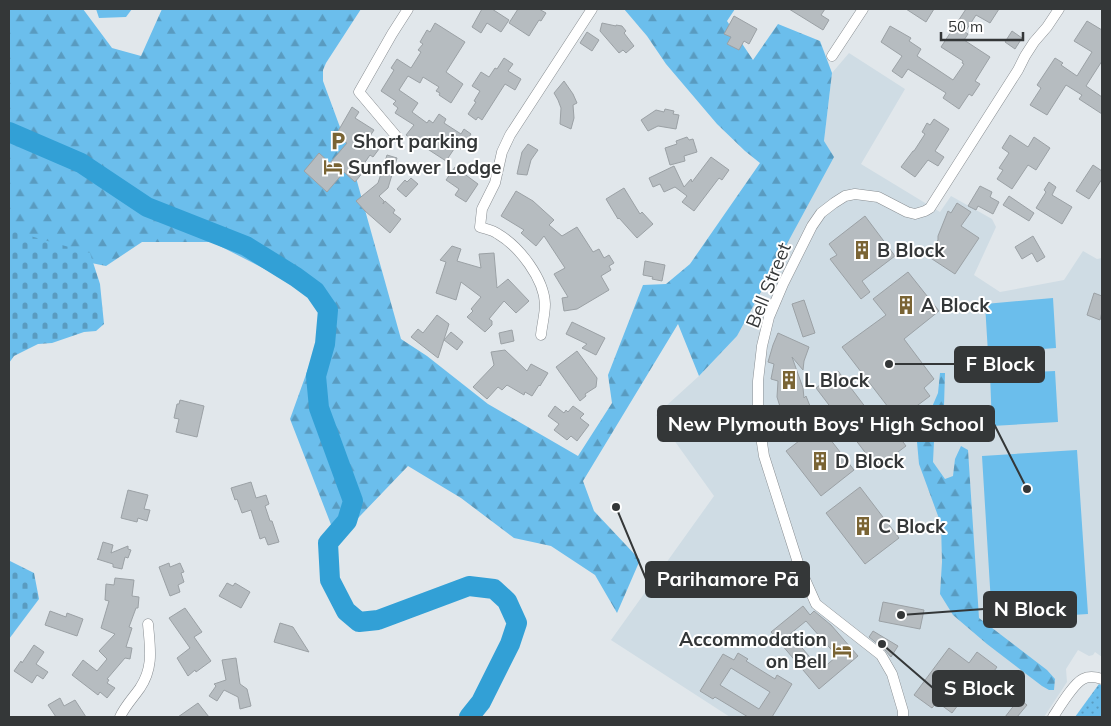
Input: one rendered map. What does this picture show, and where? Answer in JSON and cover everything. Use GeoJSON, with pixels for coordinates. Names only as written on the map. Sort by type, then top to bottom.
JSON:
{"type":"FeatureCollection","features":[{"type":"Feature","properties":{"kind":"street"},"geometry":{"type":"LineString","coordinates":[[397,137],[359,92],[408,9]]}},
{"type":"Feature","properties":{"kind":"street"},"geometry":{"type":"LineString","coordinates":[[541,335],[545,306],[543,289],[526,260],[513,245],[497,233],[480,228],[482,209],[495,182],[502,152],[510,135],[592,9]]}},
{"type":"Feature","properties":{"kind":"street"},"geometry":{"type":"LineString","coordinates":[[832,56],[863,9]]}},
{"type":"Feature","properties":{"kind":"street","name":"Bell Street"},"geometry":{"type":"LineString","coordinates":[[902,717],[903,711],[892,674],[881,655],[816,604],[799,566],[764,456],[758,417],[758,381],[762,346],[769,317],[783,284],[812,226],[821,213],[834,202],[845,196],[855,194],[878,197],[907,212],[915,214],[930,208],[1034,42],[1059,9]]}},
{"type":"Feature","properties":{"kind":"street"},"geometry":{"type":"LineString","coordinates":[[120,717],[140,687],[150,665],[151,652],[148,624]]}},
{"type":"Feature","properties":{"kind":"street"},"geometry":{"type":"LineString","coordinates":[[1053,717],[1072,689],[1082,679],[1098,678]]}},
{"type":"Feature","properties":{"kind":"shaded area"},"geometry":{"type":"Polygon","coordinates":[[[849,53],[905,89],[861,164],[940,212],[951,196],[992,219],[996,227],[974,275],[1000,292],[1064,280],[1083,251],[1097,259],[1102,258],[1102,657],[1095,652],[1089,656],[1078,650],[1066,669],[1067,682],[1044,717],[730,717],[611,640],[714,496],[656,415],[699,376],[737,336],[824,141],[832,73],[849,53]]]}},
{"type":"Feature","properties":{"kind":"green space"},"geometry":{"type":"Polygon","coordinates":[[[9,9],[83,9],[112,48],[141,56],[162,9],[361,9],[326,63],[323,70],[323,81],[348,149],[401,339],[427,356],[488,404],[578,456],[612,403],[608,375],[643,285],[666,284],[690,264],[760,163],[717,124],[666,64],[647,36],[624,9],[735,9],[727,21],[753,60],[778,24],[820,41],[832,73],[824,141],[834,157],[737,336],[699,376],[678,324],[583,481],[594,511],[640,560],[617,613],[595,575],[551,546],[514,538],[461,498],[408,466],[337,540],[290,419],[322,330],[320,311],[298,286],[212,242],[142,242],[106,266],[9,246],[9,9]]]}},
{"type":"Feature","properties":{"kind":"green space"},"geometry":{"type":"Polygon","coordinates":[[[96,9],[132,9],[126,17],[99,18],[96,9]]]}},
{"type":"Feature","properties":{"kind":"green space"},"geometry":{"type":"Polygon","coordinates":[[[9,230],[90,253],[100,284],[104,324],[96,331],[84,332],[52,343],[38,344],[14,356],[9,363],[9,230]]]}},
{"type":"Feature","properties":{"kind":"green space"},"geometry":{"type":"Polygon","coordinates":[[[1053,298],[1056,348],[988,353],[985,304],[1053,298]]]}},
{"type":"Feature","properties":{"kind":"green space"},"geometry":{"type":"Polygon","coordinates":[[[1055,371],[1058,422],[992,426],[990,374],[1055,371]]]}},
{"type":"Feature","properties":{"kind":"green space"},"geometry":{"type":"Polygon","coordinates":[[[940,373],[945,373],[944,406],[938,420],[933,462],[945,479],[953,476],[955,459],[961,446],[968,450],[979,618],[1047,670],[1055,679],[1054,690],[1049,690],[1042,686],[987,644],[953,615],[940,594],[942,562],[941,524],[919,464],[917,442],[938,393],[940,373]]]}},
{"type":"Feature","properties":{"kind":"green space"},"geometry":{"type":"Polygon","coordinates":[[[1077,450],[1088,614],[992,620],[982,456],[1077,450]]]}},
{"type":"Feature","properties":{"kind":"green space"},"geometry":{"type":"Polygon","coordinates":[[[9,555],[10,561],[34,573],[39,599],[9,639],[9,555]]]}},
{"type":"Feature","properties":{"kind":"green space"},"geometry":{"type":"Polygon","coordinates":[[[1099,684],[1102,686],[1102,717],[1075,717],[1099,684]]]}},
{"type":"Feature","properties":{"kind":"building"},"geometry":{"type":"Polygon","coordinates":[[[482,9],[492,9],[509,20],[501,32],[487,23],[481,33],[472,27],[482,9]]]}},
{"type":"Feature","properties":{"kind":"building"},"geometry":{"type":"Polygon","coordinates":[[[518,9],[539,9],[546,13],[529,36],[509,23],[518,9]]]}},
{"type":"Feature","properties":{"kind":"building"},"geometry":{"type":"Polygon","coordinates":[[[789,9],[825,9],[821,15],[829,20],[823,30],[789,9]]]}},
{"type":"Feature","properties":{"kind":"building"},"geometry":{"type":"Polygon","coordinates":[[[906,9],[934,9],[926,22],[906,9]]]}},
{"type":"Feature","properties":{"kind":"building"},"geometry":{"type":"Polygon","coordinates":[[[966,9],[999,9],[990,23],[976,15],[965,32],[968,34],[964,40],[990,57],[975,81],[980,84],[972,96],[969,94],[959,109],[943,98],[946,93],[908,69],[902,78],[892,71],[902,56],[881,42],[890,26],[911,38],[909,41],[921,49],[917,56],[953,80],[964,64],[962,63],[963,61],[941,47],[966,9]]]}},
{"type":"Feature","properties":{"kind":"building"},"geometry":{"type":"Polygon","coordinates":[[[734,16],[757,29],[749,44],[744,41],[739,50],[727,44],[731,37],[724,34],[734,16]]]}},
{"type":"Feature","properties":{"kind":"building"},"geometry":{"type":"Polygon","coordinates":[[[1087,21],[1102,30],[1102,61],[1086,86],[1102,97],[1102,114],[1079,99],[1082,95],[1066,85],[1047,115],[1030,105],[1041,88],[1037,85],[1055,58],[1063,63],[1061,65],[1077,76],[1092,52],[1074,41],[1087,21]]]}},
{"type":"Feature","properties":{"kind":"building"},"geometry":{"type":"Polygon","coordinates":[[[435,23],[465,42],[446,72],[463,84],[451,103],[436,91],[439,87],[423,77],[420,83],[408,76],[399,90],[418,103],[412,112],[427,123],[429,120],[433,123],[439,114],[446,119],[444,123],[461,134],[464,129],[471,134],[461,149],[456,146],[446,161],[406,135],[414,125],[395,113],[398,108],[393,104],[396,101],[381,91],[394,70],[391,68],[397,59],[411,68],[421,52],[418,50],[423,44],[420,42],[427,30],[430,32],[435,23]]]}},
{"type":"Feature","properties":{"kind":"building"},"geometry":{"type":"Polygon","coordinates":[[[602,23],[622,26],[626,31],[624,33],[634,46],[626,53],[623,50],[619,53],[600,31],[602,23]]]}},
{"type":"Feature","properties":{"kind":"building"},"geometry":{"type":"Polygon","coordinates":[[[1012,31],[1022,38],[1015,49],[1005,42],[1012,31]]]}},
{"type":"Feature","properties":{"kind":"building"},"geometry":{"type":"Polygon","coordinates":[[[587,32],[599,40],[592,51],[580,43],[587,32]]]}},
{"type":"Feature","properties":{"kind":"building"},"geometry":{"type":"Polygon","coordinates":[[[504,58],[513,64],[508,71],[521,79],[515,90],[505,84],[482,120],[478,117],[476,120],[468,114],[476,102],[474,101],[480,91],[472,86],[481,72],[489,77],[504,58]]]}},
{"type":"Feature","properties":{"kind":"building"},"geometry":{"type":"Polygon","coordinates":[[[564,81],[577,103],[573,105],[574,118],[571,129],[560,124],[561,108],[554,93],[564,81]]]}},
{"type":"Feature","properties":{"kind":"building"},"geometry":{"type":"Polygon","coordinates":[[[352,107],[359,112],[355,118],[374,130],[368,139],[377,144],[375,146],[379,149],[373,157],[370,155],[361,168],[364,171],[355,182],[344,172],[327,192],[304,171],[319,153],[330,163],[347,143],[339,138],[341,135],[337,133],[352,107]]]}},
{"type":"Feature","properties":{"kind":"building"},"geometry":{"type":"Polygon","coordinates":[[[665,109],[674,111],[673,114],[679,115],[676,129],[658,126],[648,131],[641,120],[656,110],[664,112],[665,109]]]}},
{"type":"Feature","properties":{"kind":"building"},"geometry":{"type":"Polygon","coordinates":[[[934,119],[949,129],[935,151],[944,157],[938,166],[928,160],[915,177],[901,167],[925,134],[922,132],[927,123],[930,125],[934,119]]]}},
{"type":"Feature","properties":{"kind":"building"},"geometry":{"type":"Polygon","coordinates":[[[1010,135],[1028,147],[1034,137],[1050,148],[1036,170],[1028,165],[1012,189],[997,179],[1003,170],[999,168],[1009,153],[1002,148],[1010,135]]]}},
{"type":"Feature","properties":{"kind":"building"},"geometry":{"type":"Polygon","coordinates":[[[687,137],[689,140],[693,139],[697,152],[684,156],[685,161],[670,165],[665,148],[677,144],[676,141],[687,137]]]}},
{"type":"Feature","properties":{"kind":"building"},"geometry":{"type":"Polygon","coordinates":[[[528,144],[538,150],[531,160],[527,175],[517,174],[522,152],[528,144]]]}},
{"type":"Feature","properties":{"kind":"building"},"geometry":{"type":"Polygon","coordinates":[[[387,155],[397,158],[388,188],[379,196],[384,201],[383,204],[385,201],[395,210],[393,213],[401,219],[390,233],[356,201],[378,183],[387,155]]]}},
{"type":"Feature","properties":{"kind":"building"},"geometry":{"type":"Polygon","coordinates":[[[711,157],[729,170],[722,180],[719,178],[694,211],[682,202],[687,196],[675,187],[664,192],[660,184],[653,187],[649,178],[674,166],[684,187],[691,179],[692,182],[711,157]]]}},
{"type":"Feature","properties":{"kind":"building"},"geometry":{"type":"Polygon","coordinates":[[[1093,165],[1102,171],[1102,179],[1089,199],[1076,191],[1093,165]]]}},
{"type":"Feature","properties":{"kind":"building"},"geometry":{"type":"Polygon","coordinates":[[[455,167],[478,184],[466,202],[455,195],[459,189],[446,180],[455,167]]]}},
{"type":"Feature","properties":{"kind":"building"},"geometry":{"type":"Polygon","coordinates":[[[411,178],[418,184],[406,197],[397,189],[405,180],[407,182],[411,178]]]}},
{"type":"Feature","properties":{"kind":"building"},"geometry":{"type":"Polygon","coordinates":[[[1049,182],[1056,187],[1052,195],[1072,207],[1062,224],[1036,208],[1046,192],[1044,190],[1049,182]]]}},
{"type":"Feature","properties":{"kind":"building"},"geometry":{"type":"Polygon","coordinates":[[[980,186],[992,192],[990,197],[999,202],[993,214],[978,206],[976,210],[968,206],[980,186]]]}},
{"type":"Feature","properties":{"kind":"building"},"geometry":{"type":"Polygon","coordinates":[[[624,188],[640,214],[642,212],[653,224],[637,238],[618,219],[606,199],[624,188]]]}},
{"type":"Feature","properties":{"kind":"building"},"geometry":{"type":"Polygon","coordinates":[[[516,191],[533,201],[554,220],[549,225],[562,236],[577,227],[593,252],[599,249],[604,258],[609,255],[614,263],[609,266],[611,270],[601,276],[609,290],[577,309],[564,311],[562,298],[568,297],[554,274],[565,268],[544,236],[536,246],[521,233],[524,230],[501,216],[516,191]]]}},
{"type":"Feature","properties":{"kind":"building"},"geometry":{"type":"Polygon","coordinates":[[[1009,196],[1034,213],[1029,221],[1003,205],[1009,196]]]}},
{"type":"Feature","properties":{"kind":"building"},"geometry":{"type":"Polygon","coordinates":[[[957,203],[971,212],[961,226],[979,238],[955,274],[929,257],[938,240],[948,211],[951,213],[957,203]]]}},
{"type":"Feature","properties":{"kind":"building","name":"B Block"},"geometry":{"type":"Polygon","coordinates":[[[865,216],[895,256],[862,281],[870,292],[861,299],[830,259],[837,255],[829,244],[865,216]]]}},
{"type":"Feature","properties":{"kind":"building"},"geometry":{"type":"Polygon","coordinates":[[[1033,236],[1045,257],[1037,262],[1032,253],[1022,259],[1015,247],[1033,236]]]}},
{"type":"Feature","properties":{"kind":"building"},"geometry":{"type":"Polygon","coordinates":[[[452,246],[461,249],[457,261],[481,268],[479,254],[494,253],[497,288],[508,279],[529,301],[516,313],[504,301],[489,319],[492,321],[492,325],[485,332],[467,317],[481,297],[461,282],[456,300],[436,293],[446,262],[440,260],[452,246]]]}},
{"type":"Feature","properties":{"kind":"building"},"geometry":{"type":"Polygon","coordinates":[[[645,261],[665,265],[662,281],[643,275],[645,261]]]}},
{"type":"Feature","properties":{"kind":"building"},"geometry":{"type":"Polygon","coordinates":[[[908,272],[939,311],[904,339],[934,379],[924,388],[930,396],[898,420],[842,347],[886,315],[873,299],[908,272]]]}},
{"type":"Feature","properties":{"kind":"building"},"geometry":{"type":"Polygon","coordinates":[[[1094,293],[1102,296],[1100,320],[1087,315],[1094,293]]]}},
{"type":"Feature","properties":{"kind":"building"},"geometry":{"type":"Polygon","coordinates":[[[804,300],[815,333],[803,337],[792,304],[804,300]]]}},
{"type":"Feature","properties":{"kind":"building"},"geometry":{"type":"Polygon","coordinates":[[[437,315],[449,324],[438,358],[411,337],[418,329],[423,333],[437,315]]]}},
{"type":"Feature","properties":{"kind":"building"},"geometry":{"type":"Polygon","coordinates":[[[572,322],[605,338],[596,355],[582,348],[587,344],[566,334],[572,322]]]}},
{"type":"Feature","properties":{"kind":"building"},"geometry":{"type":"Polygon","coordinates":[[[512,330],[514,341],[501,344],[499,333],[512,330]]]}},
{"type":"Feature","properties":{"kind":"building"},"geometry":{"type":"Polygon","coordinates":[[[451,332],[463,342],[457,350],[444,340],[451,332]]]}},
{"type":"Feature","properties":{"kind":"building"},"geometry":{"type":"Polygon","coordinates":[[[778,333],[809,347],[803,370],[792,357],[803,388],[804,398],[806,396],[812,411],[809,412],[854,470],[821,496],[786,451],[812,431],[802,418],[790,426],[782,413],[777,397],[778,381],[771,379],[774,364],[768,362],[778,333]]]}},
{"type":"Feature","properties":{"kind":"building"},"geometry":{"type":"Polygon","coordinates":[[[505,350],[527,371],[531,364],[548,373],[532,396],[525,392],[524,395],[507,385],[502,390],[498,387],[487,399],[473,387],[494,365],[491,352],[505,350]]]}},
{"type":"Feature","properties":{"kind":"building"},"geometry":{"type":"Polygon","coordinates":[[[577,351],[597,378],[596,387],[585,394],[586,396],[580,401],[556,367],[577,351]]]}},
{"type":"Feature","properties":{"kind":"building"},"geometry":{"type":"Polygon","coordinates":[[[838,371],[882,429],[889,423],[906,446],[877,468],[816,388],[838,371]]]}},
{"type":"Feature","properties":{"kind":"building"},"geometry":{"type":"Polygon","coordinates":[[[180,400],[204,406],[197,437],[176,432],[179,419],[174,418],[177,404],[179,404],[180,400]]]}},
{"type":"Feature","properties":{"kind":"building"},"geometry":{"type":"Polygon","coordinates":[[[555,406],[564,413],[566,410],[568,412],[573,406],[584,414],[580,418],[589,425],[577,441],[571,436],[567,440],[554,430],[559,424],[548,416],[555,406]]]}},
{"type":"Feature","properties":{"kind":"building"},"geometry":{"type":"Polygon","coordinates":[[[251,482],[256,498],[266,495],[269,504],[265,506],[279,542],[268,545],[265,537],[260,539],[251,510],[242,513],[237,499],[235,500],[231,488],[251,482]]]}},
{"type":"Feature","properties":{"kind":"building","name":"C Block"},"geometry":{"type":"Polygon","coordinates":[[[860,487],[899,538],[865,564],[826,513],[860,487]]]}},
{"type":"Feature","properties":{"kind":"building"},"geometry":{"type":"Polygon","coordinates":[[[128,490],[148,495],[144,509],[150,510],[147,521],[138,518],[137,522],[121,518],[128,490]]]}},
{"type":"Feature","properties":{"kind":"building"},"geometry":{"type":"Polygon","coordinates":[[[103,542],[113,545],[111,553],[128,546],[128,549],[131,550],[128,558],[125,557],[122,569],[97,559],[103,542]]]}},
{"type":"Feature","properties":{"kind":"building"},"geometry":{"type":"Polygon","coordinates":[[[169,563],[170,567],[180,563],[184,572],[181,573],[184,582],[178,585],[180,592],[170,596],[159,567],[169,563]]]}},
{"type":"Feature","properties":{"kind":"building"},"geometry":{"type":"Polygon","coordinates":[[[115,578],[134,580],[132,596],[139,597],[138,608],[136,608],[129,627],[132,628],[126,647],[132,648],[130,659],[125,658],[107,679],[109,680],[107,683],[115,688],[107,698],[100,692],[98,695],[72,675],[83,660],[97,671],[107,659],[99,651],[115,634],[101,628],[109,601],[105,600],[106,584],[114,585],[115,578]]]}},
{"type":"Feature","properties":{"kind":"building"},"geometry":{"type":"Polygon","coordinates":[[[227,583],[233,586],[235,583],[250,592],[241,608],[219,596],[227,583]]]}},
{"type":"Feature","properties":{"kind":"building"},"geometry":{"type":"Polygon","coordinates":[[[883,602],[924,610],[920,629],[879,621],[883,602]]]}},
{"type":"Feature","properties":{"kind":"building","name":"Accommodation on Bell"},"geometry":{"type":"Polygon","coordinates":[[[803,606],[810,615],[814,611],[831,625],[858,656],[819,689],[771,632],[803,606]],[[806,621],[790,634],[821,670],[837,656],[806,621]]]}},
{"type":"Feature","properties":{"kind":"building"},"geometry":{"type":"Polygon","coordinates":[[[185,608],[202,632],[194,637],[211,661],[188,676],[177,658],[190,648],[169,618],[185,608]]]}},
{"type":"Feature","properties":{"kind":"building"},"geometry":{"type":"Polygon","coordinates":[[[50,611],[66,617],[67,613],[83,619],[77,636],[45,625],[50,611]]]}},
{"type":"Feature","properties":{"kind":"building"},"geometry":{"type":"Polygon","coordinates":[[[280,623],[293,627],[309,652],[274,642],[280,623]]]}},
{"type":"Feature","properties":{"kind":"building"},"geometry":{"type":"Polygon","coordinates":[[[873,631],[898,646],[891,657],[869,637],[873,631]]]}},
{"type":"Feature","properties":{"kind":"building"},"geometry":{"type":"Polygon","coordinates":[[[34,645],[44,652],[36,664],[48,672],[43,679],[37,675],[32,683],[14,671],[34,645]]]}},
{"type":"Feature","properties":{"kind":"building"},"geometry":{"type":"Polygon","coordinates":[[[949,648],[969,663],[977,652],[997,667],[978,693],[971,688],[952,713],[937,702],[932,708],[914,695],[949,648]]]}},
{"type":"Feature","properties":{"kind":"building"},"geometry":{"type":"Polygon","coordinates":[[[738,653],[748,659],[746,661],[775,679],[777,675],[792,684],[772,717],[748,717],[715,697],[713,699],[700,691],[723,654],[734,660],[738,653]],[[731,668],[720,685],[759,709],[770,692],[731,668]]]}},
{"type":"Feature","properties":{"kind":"building"},"geometry":{"type":"Polygon","coordinates":[[[236,658],[240,684],[247,689],[251,706],[240,709],[238,697],[224,690],[217,701],[209,696],[216,686],[214,684],[226,680],[222,660],[236,658]]]}},
{"type":"Feature","properties":{"kind":"building"},"geometry":{"type":"Polygon","coordinates":[[[60,698],[64,706],[75,700],[86,717],[56,717],[48,705],[60,698]]]}},
{"type":"Feature","properties":{"kind":"building"},"geometry":{"type":"Polygon","coordinates":[[[1019,699],[1027,705],[1017,717],[1005,717],[1019,699]]]}},
{"type":"Feature","properties":{"kind":"building"},"geometry":{"type":"Polygon","coordinates":[[[198,703],[209,717],[178,717],[198,703]]]}},
{"type":"Feature","properties":{"kind":"waterway"},"geometry":{"type":"LineString","coordinates":[[9,132],[81,163],[147,207],[246,246],[315,291],[328,310],[325,344],[316,376],[319,408],[353,501],[347,521],[328,543],[330,580],[346,611],[359,622],[378,620],[469,586],[494,589],[507,601],[517,623],[510,644],[481,702],[469,717]]}},
{"type":"Feature","properties":{"kind":"place","name":"Short parking"},"geometry":{"type":"Point","coordinates":[338,141]}},
{"type":"Feature","properties":{"kind":"place","name":"Sunflower Lodge"},"geometry":{"type":"Point","coordinates":[333,167]}},
{"type":"Feature","properties":{"kind":"place","name":"B Block"},"geometry":{"type":"Point","coordinates":[862,250]}},
{"type":"Feature","properties":{"kind":"place","name":"A Block"},"geometry":{"type":"Point","coordinates":[906,305]}},
{"type":"Feature","properties":{"kind":"place","name":"F Block"},"geometry":{"type":"Point","coordinates":[889,364]}},
{"type":"Feature","properties":{"kind":"place","name":"L Block"},"geometry":{"type":"Point","coordinates":[789,380]}},
{"type":"Feature","properties":{"kind":"place","name":"D Block"},"geometry":{"type":"Point","coordinates":[820,461]}},
{"type":"Feature","properties":{"kind":"place","name":"New Plymouth Boys' High School"},"geometry":{"type":"Point","coordinates":[1027,489]}},
{"type":"Feature","properties":{"kind":"place","name":"Parihamore Pā"},"geometry":{"type":"Point","coordinates":[616,507]}},
{"type":"Feature","properties":{"kind":"place","name":"C Block"},"geometry":{"type":"Point","coordinates":[863,526]}},
{"type":"Feature","properties":{"kind":"place","name":"N Block"},"geometry":{"type":"Point","coordinates":[901,615]}},
{"type":"Feature","properties":{"kind":"place","name":"S Block"},"geometry":{"type":"Point","coordinates":[882,644]}},
{"type":"Feature","properties":{"kind":"place","name":"Accommodation on Bell"},"geometry":{"type":"Point","coordinates":[842,650]}}]}
